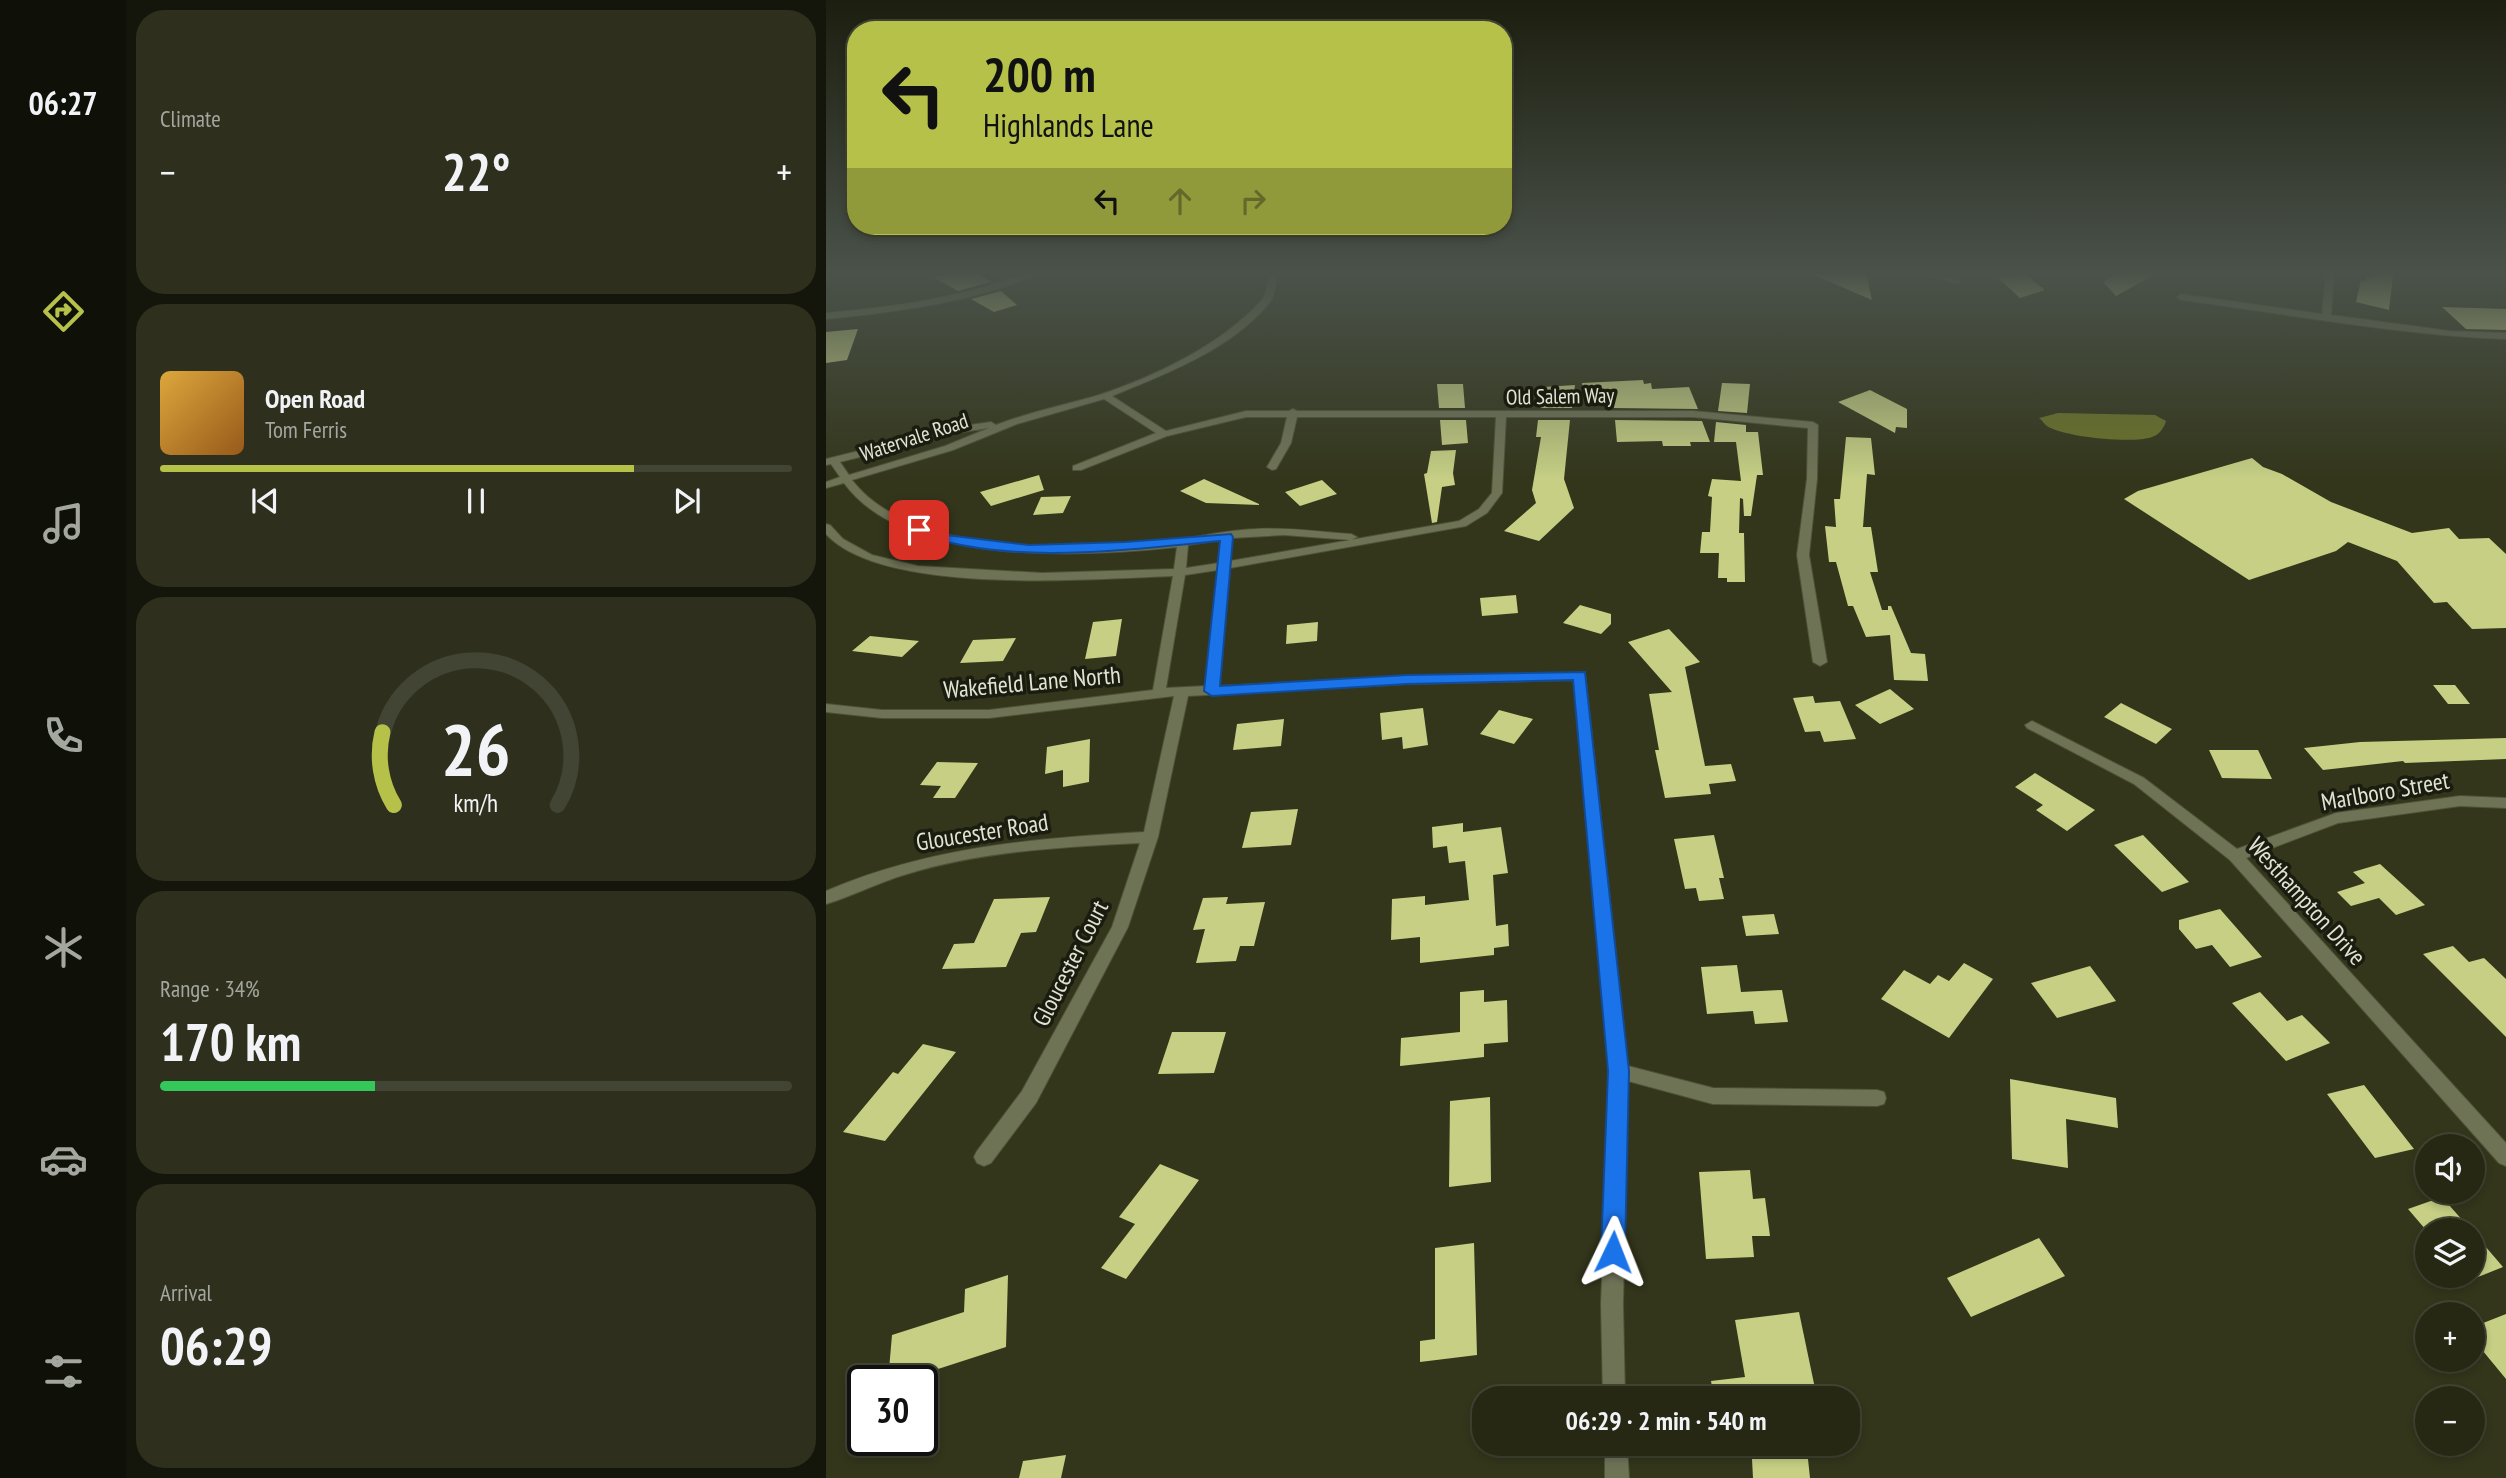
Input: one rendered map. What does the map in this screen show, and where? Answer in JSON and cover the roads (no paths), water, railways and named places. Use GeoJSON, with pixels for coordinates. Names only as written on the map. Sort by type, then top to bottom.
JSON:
{"type":"FeatureCollection","features":[{"type":"Feature","properties":{"kind":"street","name":"Watervale Road"},"geometry":{"type":"LineString","coordinates":[[826,485],[949,448],[1013,422],[1105,396],[1177,366],[1218,341]]}},
{"type":"Feature","properties":{"kind":"street"},"geometry":{"type":"LineString","coordinates":[[1105,396],[1164,434]]}},
{"type":"Feature","properties":{"kind":"street"},"geometry":{"type":"LineString","coordinates":[[1272,467],[1286,443],[1293,412]]}},
{"type":"Feature","properties":{"kind":"street","name":"Old Salem Way"},"geometry":{"type":"LineString","coordinates":[[1077,468],[1164,434],[1246,414],[1693,414],[1813,425],[1812,479],[1803,555],[1820,662]]}},
{"type":"Feature","properties":{"kind":"street"},"geometry":{"type":"LineString","coordinates":[[826,527],[839,541],[868,557],[918,570],[1042,577],[1180,572],[1277,558],[1374,538],[1462,524],[1483,511],[1497,493],[1501,416]]}},
{"type":"Feature","properties":{"kind":"street","name":"Watervale Road"},"geometry":{"type":"LineString","coordinates":[[830,461],[955,430],[1013,422]]}},
{"type":"Feature","properties":{"kind":"street"},"geometry":{"type":"LineString","coordinates":[[830,461],[862,499],[877,511],[897,522],[944,539],[1029,548],[1183,542],[1260,531],[1374,538]]}},
{"type":"Feature","properties":{"kind":"street"},"geometry":{"type":"LineString","coordinates":[[1212,691],[1227,537]]}},
{"type":"Feature","properties":{"kind":"street"},"geometry":{"type":"LineString","coordinates":[[1158,693],[1183,542]]}},
{"type":"Feature","properties":{"kind":"street","name":"Wakefield Lane North"},"geometry":{"type":"LineString","coordinates":[[826,708],[882,714],[989,714],[1158,693],[1407,680],[1580,676],[1619,1071]]}},
{"type":"Feature","properties":{"kind":"street","name":"Gloucester Court"},"geometry":{"type":"LineString","coordinates":[[984,1157],[1029,1097],[1120,927],[1150,836],[1182,692]]}},
{"type":"Feature","properties":{"kind":"street","name":"Westhampton Drive"},"geometry":{"type":"LineString","coordinates":[[2032,725],[2139,781],[2235,856],[2506,1157]]}},
{"type":"Feature","properties":{"kind":"street","name":"Marlboro Street"},"geometry":{"type":"LineString","coordinates":[[2235,856],[2336,818],[2460,801],[2506,803]]}},
{"type":"Feature","properties":{"kind":"street","name":"Gloucester Road"},"geometry":{"type":"LineString","coordinates":[[826,898],[905,867],[952,856],[1052,842],[1150,836]]}},
{"type":"Feature","properties":{"kind":"street"},"geometry":{"type":"LineString","coordinates":[[1614,1386],[1612,1304],[1619,1071],[1713,1096],[1877,1098]]}},
{"type":"Feature","properties":{"kind":"street"},"geometry":{"type":"LineString","coordinates":[[1616,1456],[1617,1478]]}}]}
